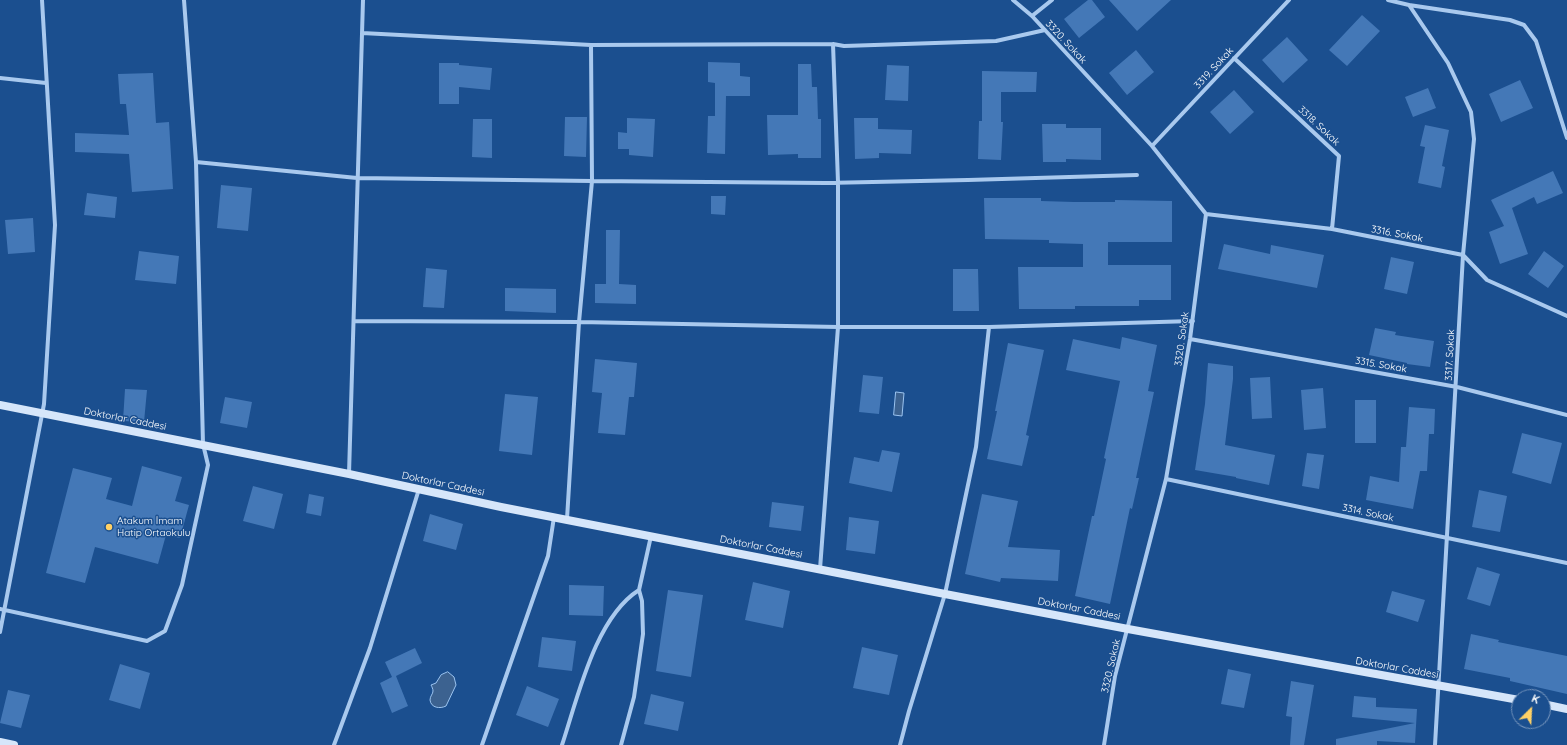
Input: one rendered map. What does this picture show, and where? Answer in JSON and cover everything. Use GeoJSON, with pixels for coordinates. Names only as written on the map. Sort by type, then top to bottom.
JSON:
{"type":"FeatureCollection","features":[{"type":"Feature","properties":{"kind":"street"},"geometry":{"type":"LineString","coordinates":[[0,632],[2,610],[43,413],[55,224],[42,0]]}},
{"type":"Feature","properties":{"kind":"street"},"geometry":{"type":"LineString","coordinates":[[2,610],[147,641],[165,630],[182,585],[208,465],[203,444],[196,162],[184,0]]}},
{"type":"Feature","properties":{"kind":"street"},"geometry":{"type":"LineString","coordinates":[[349,474],[362,0]]}},
{"type":"Feature","properties":{"kind":"street","name":"3320. Sokak"},"geometry":{"type":"LineString","coordinates":[[1013,0],[1032,16],[1152,146],[1206,214],[1193,321],[1166,479],[1115,676],[1104,745]]}},
{"type":"Feature","properties":{"kind":"street"},"geometry":{"type":"LineString","coordinates":[[1032,16],[1052,0]]}},
{"type":"Feature","properties":{"kind":"street","name":"3319. Sokak"},"geometry":{"type":"LineString","coordinates":[[1152,146],[1289,0]]}},
{"type":"Feature","properties":{"kind":"street"},"geometry":{"type":"LineString","coordinates":[[1388,0],[1409,5],[1510,20],[1524,25],[1536,41],[1567,138]]}},
{"type":"Feature","properties":{"kind":"street","name":"3317. Sokak"},"geometry":{"type":"LineString","coordinates":[[1409,5],[1448,63],[1471,112],[1474,139],[1463,256],[1435,745]]}},
{"type":"Feature","properties":{"kind":"street"},"geometry":{"type":"LineString","coordinates":[[362,33],[591,45],[833,44],[844,46],[996,41],[1045,30]]}},
{"type":"Feature","properties":{"kind":"street"},"geometry":{"type":"LineString","coordinates":[[820,569],[838,327],[838,182],[833,44]]}},
{"type":"Feature","properties":{"kind":"street"},"geometry":{"type":"LineString","coordinates":[[567,519],[579,322],[592,181],[591,45]]}},
{"type":"Feature","properties":{"kind":"street","name":"3318. Sokak"},"geometry":{"type":"LineString","coordinates":[[1234,58],[1339,156],[1332,229]]}},
{"type":"Feature","properties":{"kind":"street"},"geometry":{"type":"LineString","coordinates":[[0,78],[46,83]]}},
{"type":"Feature","properties":{"kind":"street"},"geometry":{"type":"LineString","coordinates":[[196,162],[357,178],[838,182],[1137,175]]}},
{"type":"Feature","properties":{"kind":"street","name":"3316. Sokak"},"geometry":{"type":"LineString","coordinates":[[1206,214],[1332,229],[1463,256]]}},
{"type":"Feature","properties":{"kind":"street"},"geometry":{"type":"LineString","coordinates":[[1463,256],[1487,280],[1567,316]]}},
{"type":"Feature","properties":{"kind":"street"},"geometry":{"type":"LineString","coordinates":[[354,321],[579,322],[838,327],[989,327],[1193,321]]}},
{"type":"Feature","properties":{"kind":"street"},"geometry":{"type":"LineString","coordinates":[[900,745],[908,711],[945,594],[976,447],[989,327]]}},
{"type":"Feature","properties":{"kind":"street","name":"3315. Sokak"},"geometry":{"type":"LineString","coordinates":[[1190,340],[1456,387],[1567,414]]}},
{"type":"Feature","properties":{"kind":"street","name":"Doktorlar Caddesi"},"geometry":{"type":"LineString","coordinates":[[0,405],[203,444],[501,507],[554,516],[945,594],[1511,699]]}},
{"type":"Feature","properties":{"kind":"street","name":"3314. Sokak"},"geometry":{"type":"LineString","coordinates":[[1166,479],[1567,563]]}},
{"type":"Feature","properties":{"kind":"street"},"geometry":{"type":"LineString","coordinates":[[334,745],[370,648],[419,489]]}},
{"type":"Feature","properties":{"kind":"street"},"geometry":{"type":"LineString","coordinates":[[482,745],[548,556],[554,516]]}},
{"type":"Feature","properties":{"kind":"street"},"geometry":{"type":"LineString","coordinates":[[621,745],[634,697],[643,634],[642,601],[639,590],[651,536]]}},
{"type":"Feature","properties":{"kind":"street"},"geometry":{"type":"LineString","coordinates":[[562,745],[592,654],[611,617],[629,596],[639,590]]}},
{"type":"Feature","properties":{"kind":"street"},"geometry":{"type":"LineString","coordinates":[[1551,706],[1567,709]]}},
{"type":"Feature","properties":{"kind":"street"},"geometry":{"type":"LineString","coordinates":[[0,742],[14,745]]}},
{"type":"Feature","properties":{"kind":"water"},"geometry":{"type":"Polygon","coordinates":[[[896,392],[904,393],[902,416],[894,415],[896,392]]]}},
{"type":"Feature","properties":{"kind":"water"},"geometry":{"type":"Polygon","coordinates":[[[448,672],[454,677],[456,685],[446,706],[436,707],[432,705],[430,700],[433,693],[431,685],[436,683],[441,675],[448,672]]]}},
{"type":"Feature","properties":{"kind":"building"},"geometry":{"type":"Polygon","coordinates":[[[1088,0],[1092,0],[1105,17],[1079,38],[1064,19],[1088,0]]]}},
{"type":"Feature","properties":{"kind":"building"},"geometry":{"type":"Polygon","coordinates":[[[1109,0],[1171,0],[1137,31],[1109,0]]]}},
{"type":"Feature","properties":{"kind":"building"},"geometry":{"type":"Polygon","coordinates":[[[1362,15],[1380,31],[1347,66],[1329,50],[1362,15]]]}},
{"type":"Feature","properties":{"kind":"building"},"geometry":{"type":"Polygon","coordinates":[[[1287,37],[1308,60],[1283,83],[1262,60],[1287,37]]]}},
{"type":"Feature","properties":{"kind":"building"},"geometry":{"type":"Polygon","coordinates":[[[1136,50],[1154,72],[1127,95],[1109,73],[1136,50]]]}},
{"type":"Feature","properties":{"kind":"building"},"geometry":{"type":"Polygon","coordinates":[[[708,62],[740,63],[740,76],[750,77],[750,96],[726,96],[725,154],[707,153],[708,116],[715,116],[715,83],[708,82],[708,62]]]}},
{"type":"Feature","properties":{"kind":"building"},"geometry":{"type":"Polygon","coordinates":[[[439,63],[459,63],[459,65],[492,68],[490,90],[459,87],[459,104],[439,104],[439,63]]]}},
{"type":"Feature","properties":{"kind":"building"},"geometry":{"type":"Polygon","coordinates":[[[798,64],[811,64],[812,87],[817,87],[818,119],[821,119],[821,158],[798,158],[798,154],[768,155],[767,115],[798,115],[798,64]]]}},
{"type":"Feature","properties":{"kind":"building"},"geometry":{"type":"Polygon","coordinates":[[[887,65],[909,66],[908,101],[885,100],[887,65]]]}},
{"type":"Feature","properties":{"kind":"building"},"geometry":{"type":"Polygon","coordinates":[[[982,71],[1037,72],[1036,92],[1001,92],[1001,122],[1003,122],[1001,160],[978,159],[979,121],[982,121],[982,71]]]}},
{"type":"Feature","properties":{"kind":"building"},"geometry":{"type":"Polygon","coordinates":[[[153,73],[156,123],[169,122],[173,189],[132,192],[129,154],[75,152],[75,133],[129,135],[126,104],[120,104],[118,74],[153,73]]]}},
{"type":"Feature","properties":{"kind":"building"},"geometry":{"type":"Polygon","coordinates":[[[1520,80],[1533,108],[1501,122],[1489,94],[1520,80]]]}},
{"type":"Feature","properties":{"kind":"building"},"geometry":{"type":"Polygon","coordinates":[[[1428,88],[1436,108],[1413,117],[1405,97],[1428,88]]]}},
{"type":"Feature","properties":{"kind":"building"},"geometry":{"type":"Polygon","coordinates":[[[1234,90],[1254,112],[1230,134],[1210,112],[1234,90]]]}},
{"type":"Feature","properties":{"kind":"building"},"geometry":{"type":"Polygon","coordinates":[[[565,117],[587,117],[586,157],[564,156],[565,117]]]}},
{"type":"Feature","properties":{"kind":"building"},"geometry":{"type":"Polygon","coordinates":[[[627,118],[655,119],[653,157],[629,155],[629,149],[618,149],[618,132],[627,133],[627,118]]]}},
{"type":"Feature","properties":{"kind":"building"},"geometry":{"type":"Polygon","coordinates":[[[854,118],[878,118],[878,129],[912,130],[911,154],[879,153],[879,158],[855,159],[854,118]]]}},
{"type":"Feature","properties":{"kind":"building"},"geometry":{"type":"Polygon","coordinates":[[[473,119],[492,119],[492,158],[472,157],[473,119]]]}},
{"type":"Feature","properties":{"kind":"building"},"geometry":{"type":"Polygon","coordinates":[[[1042,124],[1066,124],[1066,128],[1101,128],[1101,160],[1066,159],[1066,162],[1043,162],[1042,124]]]}},
{"type":"Feature","properties":{"kind":"building"},"geometry":{"type":"Polygon","coordinates":[[[1425,125],[1449,130],[1442,166],[1445,167],[1441,188],[1418,183],[1425,147],[1420,146],[1425,125]]]}},
{"type":"Feature","properties":{"kind":"building"},"geometry":{"type":"Polygon","coordinates":[[[1553,171],[1563,193],[1537,204],[1534,197],[1512,208],[1528,254],[1500,264],[1489,232],[1504,226],[1491,200],[1553,171]]]}},
{"type":"Feature","properties":{"kind":"building"},"geometry":{"type":"Polygon","coordinates":[[[221,185],[252,188],[248,231],[217,228],[221,185]]]}},
{"type":"Feature","properties":{"kind":"building"},"geometry":{"type":"Polygon","coordinates":[[[87,193],[117,197],[115,218],[84,215],[87,193]]]}},
{"type":"Feature","properties":{"kind":"building"},"geometry":{"type":"Polygon","coordinates":[[[711,196],[726,196],[725,215],[711,214],[711,196]]]}},
{"type":"Feature","properties":{"kind":"building"},"geometry":{"type":"Polygon","coordinates":[[[984,198],[1041,198],[1041,201],[1074,202],[1115,202],[1115,200],[1172,201],[1172,242],[1108,242],[1108,265],[1171,265],[1171,300],[1139,300],[1139,306],[1075,306],[1075,309],[1019,309],[1018,267],[1083,267],[1083,244],[1049,243],[1049,240],[985,239],[984,198]]]}},
{"type":"Feature","properties":{"kind":"building"},"geometry":{"type":"Polygon","coordinates":[[[33,218],[35,252],[8,254],[5,220],[33,218]]]}},
{"type":"Feature","properties":{"kind":"building"},"geometry":{"type":"Polygon","coordinates":[[[606,230],[620,230],[619,284],[636,285],[636,304],[595,303],[595,284],[606,284],[606,230]]]}},
{"type":"Feature","properties":{"kind":"building"},"geometry":{"type":"Polygon","coordinates":[[[1224,244],[1270,254],[1271,245],[1324,255],[1317,288],[1218,269],[1224,244]]]}},
{"type":"Feature","properties":{"kind":"building"},"geometry":{"type":"Polygon","coordinates":[[[139,251],[179,256],[176,284],[135,280],[139,251]]]}},
{"type":"Feature","properties":{"kind":"building"},"geometry":{"type":"Polygon","coordinates":[[[1544,251],[1564,266],[1548,288],[1528,274],[1544,251]]]}},
{"type":"Feature","properties":{"kind":"building"},"geometry":{"type":"Polygon","coordinates":[[[1391,257],[1414,262],[1407,294],[1384,289],[1391,257]]]}},
{"type":"Feature","properties":{"kind":"building"},"geometry":{"type":"Polygon","coordinates":[[[426,268],[447,270],[444,308],[423,307],[426,268]]]}},
{"type":"Feature","properties":{"kind":"building"},"geometry":{"type":"Polygon","coordinates":[[[953,269],[978,269],[979,311],[953,311],[953,269]]]}},
{"type":"Feature","properties":{"kind":"building"},"geometry":{"type":"Polygon","coordinates":[[[505,288],[556,289],[556,313],[505,311],[505,288]]]}},
{"type":"Feature","properties":{"kind":"building"},"geometry":{"type":"Polygon","coordinates":[[[1375,328],[1396,332],[1395,335],[1434,341],[1430,367],[1407,364],[1369,355],[1375,328]]]}},
{"type":"Feature","properties":{"kind":"building"},"geometry":{"type":"Polygon","coordinates":[[[1122,337],[1157,345],[1148,391],[1154,392],[1136,478],[1139,478],[1132,509],[1130,508],[1110,604],[1075,596],[1106,459],[1104,458],[1120,381],[1066,370],[1073,339],[1120,349],[1122,337]]]}},
{"type":"Feature","properties":{"kind":"building"},"geometry":{"type":"Polygon","coordinates":[[[1008,343],[1044,350],[1026,435],[1029,436],[1022,466],[987,459],[997,411],[995,411],[1008,343]]]}},
{"type":"Feature","properties":{"kind":"building"},"geometry":{"type":"Polygon","coordinates":[[[595,359],[637,363],[634,397],[629,397],[625,435],[598,433],[602,393],[592,392],[595,359]]]}},
{"type":"Feature","properties":{"kind":"building"},"geometry":{"type":"Polygon","coordinates":[[[1208,363],[1233,366],[1233,379],[1225,445],[1275,455],[1269,485],[1236,477],[1195,470],[1205,404],[1208,363]]]}},
{"type":"Feature","properties":{"kind":"building"},"geometry":{"type":"Polygon","coordinates":[[[863,375],[883,377],[879,414],[859,412],[863,375]]]}},
{"type":"Feature","properties":{"kind":"building"},"geometry":{"type":"Polygon","coordinates":[[[1270,377],[1272,418],[1252,419],[1250,378],[1270,377]]]}},
{"type":"Feature","properties":{"kind":"building"},"geometry":{"type":"Polygon","coordinates":[[[1323,388],[1326,428],[1304,430],[1301,390],[1323,388]]]}},
{"type":"Feature","properties":{"kind":"building"},"geometry":{"type":"Polygon","coordinates":[[[125,389],[147,390],[144,422],[123,421],[125,389]]]}},
{"type":"Feature","properties":{"kind":"building"},"geometry":{"type":"Polygon","coordinates":[[[505,394],[538,397],[532,455],[499,451],[505,394]]]}},
{"type":"Feature","properties":{"kind":"building"},"geometry":{"type":"Polygon","coordinates":[[[225,397],[252,402],[247,428],[220,423],[225,397]]]}},
{"type":"Feature","properties":{"kind":"building"},"geometry":{"type":"Polygon","coordinates":[[[1355,400],[1376,400],[1376,443],[1355,443],[1355,400]]]}},
{"type":"Feature","properties":{"kind":"building"},"geometry":{"type":"Polygon","coordinates":[[[1409,407],[1435,409],[1434,434],[1429,434],[1427,471],[1420,471],[1413,509],[1366,500],[1370,476],[1399,482],[1401,447],[1406,447],[1409,407]]]}},
{"type":"Feature","properties":{"kind":"building"},"geometry":{"type":"Polygon","coordinates":[[[1522,433],[1562,443],[1551,484],[1512,473],[1522,433]]]}},
{"type":"Feature","properties":{"kind":"building"},"geometry":{"type":"Polygon","coordinates":[[[882,450],[900,453],[892,492],[849,483],[854,457],[879,462],[882,450]]]}},
{"type":"Feature","properties":{"kind":"building"},"geometry":{"type":"Polygon","coordinates":[[[1307,453],[1324,455],[1319,489],[1302,486],[1307,453]]]}},
{"type":"Feature","properties":{"kind":"building"},"geometry":{"type":"Polygon","coordinates":[[[142,466],[182,477],[175,501],[189,505],[180,538],[166,535],[158,564],[95,547],[85,583],[46,573],[73,468],[112,478],[106,499],[132,506],[142,466]]]}},
{"type":"Feature","properties":{"kind":"building"},"geometry":{"type":"Polygon","coordinates":[[[253,486],[283,494],[274,529],[243,521],[253,486]]]}},
{"type":"Feature","properties":{"kind":"building"},"geometry":{"type":"Polygon","coordinates":[[[1479,490],[1507,496],[1500,532],[1472,527],[1479,490]]]}},
{"type":"Feature","properties":{"kind":"building"},"geometry":{"type":"Polygon","coordinates":[[[309,494],[324,497],[321,516],[306,513],[309,494]]]}},
{"type":"Feature","properties":{"kind":"building"},"geometry":{"type":"Polygon","coordinates":[[[982,494],[1018,501],[1008,547],[1060,550],[1058,581],[1001,578],[1000,582],[965,574],[982,494]]]}},
{"type":"Feature","properties":{"kind":"building"},"geometry":{"type":"Polygon","coordinates":[[[772,502],[804,506],[801,531],[769,527],[772,502]]]}},
{"type":"Feature","properties":{"kind":"building"},"geometry":{"type":"Polygon","coordinates":[[[430,514],[463,524],[456,550],[423,541],[430,514]]]}},
{"type":"Feature","properties":{"kind":"building"},"geometry":{"type":"Polygon","coordinates":[[[849,517],[879,521],[875,554],[846,550],[849,517]]]}},
{"type":"Feature","properties":{"kind":"building"},"geometry":{"type":"Polygon","coordinates":[[[1477,567],[1500,574],[1490,606],[1467,599],[1477,567]]]}},
{"type":"Feature","properties":{"kind":"building"},"geometry":{"type":"Polygon","coordinates":[[[753,582],[790,591],[783,628],[745,620],[753,582]]]}},
{"type":"Feature","properties":{"kind":"building"},"geometry":{"type":"Polygon","coordinates":[[[569,585],[604,586],[603,616],[569,615],[569,585]]]}},
{"type":"Feature","properties":{"kind":"building"},"geometry":{"type":"Polygon","coordinates":[[[668,590],[703,595],[691,677],[656,671],[668,590]]]}},
{"type":"Feature","properties":{"kind":"building"},"geometry":{"type":"Polygon","coordinates":[[[1392,591],[1425,600],[1418,622],[1386,612],[1392,591]]]}},
{"type":"Feature","properties":{"kind":"building"},"geometry":{"type":"Polygon","coordinates":[[[1471,634],[1499,640],[1498,642],[1567,656],[1567,694],[1551,690],[1551,689],[1510,681],[1510,678],[1464,669],[1471,634]]]}},
{"type":"Feature","properties":{"kind":"building"},"geometry":{"type":"Polygon","coordinates":[[[542,637],[576,641],[572,671],[538,667],[542,637]]]}},
{"type":"Feature","properties":{"kind":"building"},"geometry":{"type":"Polygon","coordinates":[[[862,647],[898,655],[889,695],[853,688],[862,647]]]}},
{"type":"Feature","properties":{"kind":"building"},"geometry":{"type":"Polygon","coordinates":[[[415,648],[422,663],[396,676],[408,706],[392,713],[380,683],[392,677],[385,662],[415,648]]]}},
{"type":"Feature","properties":{"kind":"building"},"geometry":{"type":"Polygon","coordinates":[[[120,664],[150,673],[140,709],[109,700],[120,664]]]}},
{"type":"Feature","properties":{"kind":"building"},"geometry":{"type":"Polygon","coordinates":[[[1228,669],[1251,674],[1244,708],[1221,704],[1228,669]]]}},
{"type":"Feature","properties":{"kind":"building"},"geometry":{"type":"Polygon","coordinates":[[[1291,681],[1314,685],[1304,745],[1290,745],[1292,717],[1286,716],[1291,681]]]}},
{"type":"Feature","properties":{"kind":"building"},"geometry":{"type":"Polygon","coordinates":[[[527,686],[559,699],[548,727],[516,715],[527,686]]]}},
{"type":"Feature","properties":{"kind":"building"},"geometry":{"type":"Polygon","coordinates":[[[8,690],[30,695],[21,728],[0,723],[8,690]]]}},
{"type":"Feature","properties":{"kind":"building"},"geometry":{"type":"Polygon","coordinates":[[[651,694],[684,702],[678,731],[644,724],[651,694]]]}},
{"type":"Feature","properties":{"kind":"building"},"geometry":{"type":"Polygon","coordinates":[[[1354,696],[1376,698],[1376,707],[1417,709],[1415,743],[1377,741],[1377,745],[1336,745],[1336,739],[1415,723],[1352,717],[1354,696]]]}},
{"type":"Feature","properties":{"kind":"place","name":"Atakum İmam Hatip Ortaokulu"},"geometry":{"type":"Point","coordinates":[109,527]}}]}
